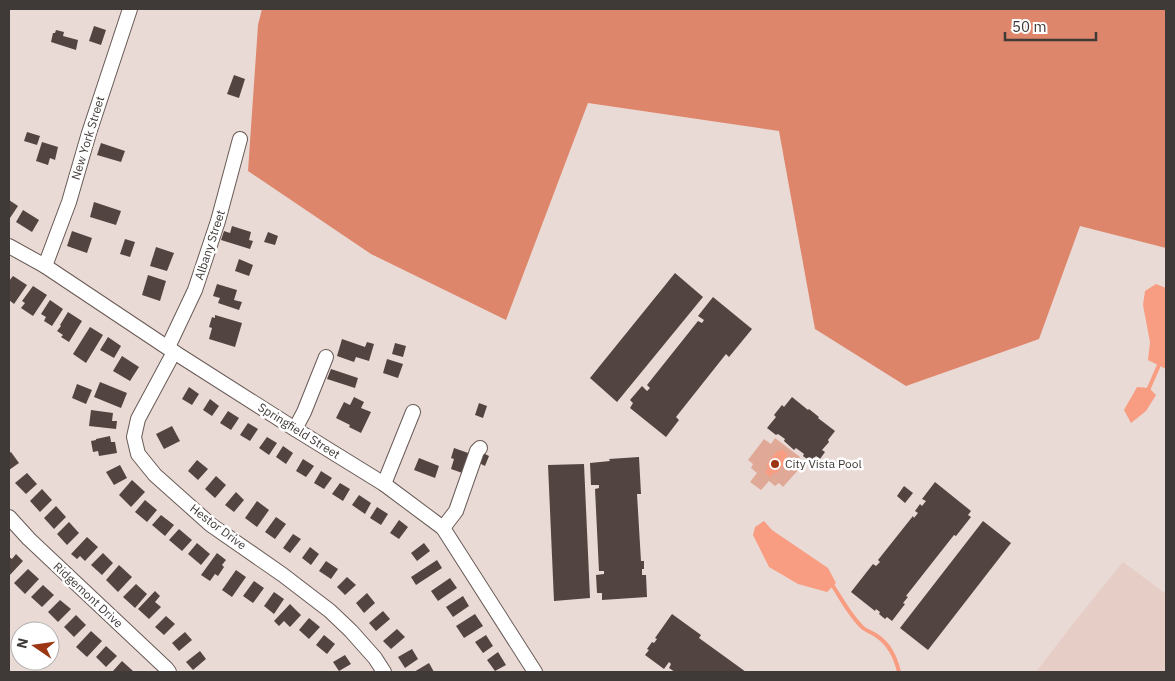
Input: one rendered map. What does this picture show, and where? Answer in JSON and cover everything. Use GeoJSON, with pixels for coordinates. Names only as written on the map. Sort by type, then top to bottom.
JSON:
{"type":"FeatureCollection","features":[{"type":"Feature","properties":{"kind":"street","name":"New York Street"},"geometry":{"type":"LineString","coordinates":[[45,266],[69,202],[89,133],[130,9]]}},
{"type":"Feature","properties":{"kind":"street","name":"Albany Street"},"geometry":{"type":"LineString","coordinates":[[171,350],[195,290],[218,221],[240,139]]}},
{"type":"Feature","properties":{"kind":"street","name":"Springfield Street"},"geometry":{"type":"LineString","coordinates":[[9,246],[45,266],[171,350],[384,484],[443,528],[535,672]]}},
{"type":"Feature","properties":{"kind":"street","name":"Hestor Drive"},"geometry":{"type":"LineString","coordinates":[[171,350],[138,419],[134,437],[138,454],[155,475],[211,525],[283,575],[330,611],[375,658],[384,672]]}},
{"type":"Feature","properties":{"kind":"street"},"geometry":{"type":"LineString","coordinates":[[294,429],[304,412],[326,357]]}},
{"type":"Feature","properties":{"kind":"street"},"geometry":{"type":"LineString","coordinates":[[384,484],[413,412]]}},
{"type":"Feature","properties":{"kind":"street"},"geometry":{"type":"LineString","coordinates":[[443,528],[456,510],[477,451],[480,448]]}},
{"type":"Feature","properties":{"kind":"street","name":"Ridgemont Drive"},"geometry":{"type":"LineString","coordinates":[[9,517],[28,539],[169,672]]}},
{"type":"Feature","properties":{"kind":"shaded area"},"geometry":{"type":"Polygon","coordinates":[[[262,9],[1166,9],[1166,248],[1080,226],[1039,339],[906,386],[815,329],[779,131],[588,103],[506,320],[371,254],[248,171],[258,25],[262,9]]]}},
{"type":"Feature","properties":{"kind":"shaded area"},"geometry":{"type":"Polygon","coordinates":[[[1156,284],[1166,288],[1166,369],[1148,360],[1150,342],[1143,305],[1145,291],[1156,284]]]}},
{"type":"Feature","properties":{"kind":"shaded area"},"geometry":{"type":"Polygon","coordinates":[[[1137,387],[1149,388],[1156,395],[1146,411],[1131,423],[1124,410],[1137,387]]]}},
{"type":"Feature","properties":{"kind":"shaded area","name":"City Vista Pool"},"geometry":{"type":"Polygon","coordinates":[[[775,438],[800,457],[797,463],[800,468],[783,487],[779,483],[775,486],[769,481],[761,490],[750,482],[757,473],[751,468],[753,464],[748,460],[764,439],[771,444],[775,438]]]}},
{"type":"Feature","properties":{"kind":"shaded area"},"geometry":{"type":"Polygon","coordinates":[[[782,449],[788,454],[786,458],[788,459],[776,474],[774,472],[770,477],[765,472],[768,468],[766,466],[777,451],[780,452],[782,449]]]}},
{"type":"Feature","properties":{"kind":"shaded area"},"geometry":{"type":"Polygon","coordinates":[[[764,521],[772,530],[828,568],[836,583],[827,592],[798,584],[769,567],[753,535],[755,527],[764,521]]]}},
{"type":"Feature","properties":{"kind":"shaded area"},"geometry":{"type":"Polygon","coordinates":[[[1123,562],[1166,594],[1166,672],[1036,672],[1076,620],[1123,562]]]}},
{"type":"Feature","properties":{"kind":"building"},"geometry":{"type":"Polygon","coordinates":[[[94,26],[106,30],[101,45],[89,41],[94,26]]]}},
{"type":"Feature","properties":{"kind":"building"},"geometry":{"type":"Polygon","coordinates":[[[56,30],[64,32],[63,36],[78,40],[76,50],[51,42],[53,33],[56,30]]]}},
{"type":"Feature","properties":{"kind":"building"},"geometry":{"type":"Polygon","coordinates":[[[234,75],[245,79],[239,98],[227,94],[234,75]]]}},
{"type":"Feature","properties":{"kind":"building"},"geometry":{"type":"Polygon","coordinates":[[[27,132],[40,136],[37,145],[24,141],[27,132]]]}},
{"type":"Feature","properties":{"kind":"building"},"geometry":{"type":"Polygon","coordinates":[[[42,142],[58,147],[55,160],[50,158],[48,165],[36,161],[42,142]]]}},
{"type":"Feature","properties":{"kind":"building"},"geometry":{"type":"Polygon","coordinates":[[[101,143],[125,151],[121,162],[97,155],[101,143]]]}},
{"type":"Feature","properties":{"kind":"building"},"geometry":{"type":"Polygon","coordinates":[[[9,200],[18,206],[10,218],[9,217],[9,200]]]}},
{"type":"Feature","properties":{"kind":"building"},"geometry":{"type":"Polygon","coordinates":[[[94,202],[121,211],[116,225],[90,217],[94,202]]]}},
{"type":"Feature","properties":{"kind":"building"},"geometry":{"type":"Polygon","coordinates":[[[23,210],[39,220],[32,232],[16,222],[23,210]]]}},
{"type":"Feature","properties":{"kind":"building"},"geometry":{"type":"Polygon","coordinates":[[[232,226],[251,232],[249,240],[253,241],[250,249],[221,240],[224,231],[230,233],[232,226]]]}},
{"type":"Feature","properties":{"kind":"building"},"geometry":{"type":"Polygon","coordinates":[[[72,231],[92,238],[87,253],[67,246],[72,231]]]}},
{"type":"Feature","properties":{"kind":"building"},"geometry":{"type":"Polygon","coordinates":[[[268,232],[278,236],[275,245],[264,242],[268,232]]]}},
{"type":"Feature","properties":{"kind":"building"},"geometry":{"type":"Polygon","coordinates":[[[125,239],[135,242],[130,257],[120,254],[125,239]]]}},
{"type":"Feature","properties":{"kind":"building"},"geometry":{"type":"Polygon","coordinates":[[[156,247],[174,253],[167,271],[150,266],[156,247]]]}},
{"type":"Feature","properties":{"kind":"building"},"geometry":{"type":"Polygon","coordinates":[[[239,259],[253,265],[249,276],[235,271],[239,259]]]}},
{"type":"Feature","properties":{"kind":"building"},"geometry":{"type":"Polygon","coordinates":[[[675,273],[703,297],[617,402],[590,378],[675,273]]]}},
{"type":"Feature","properties":{"kind":"building"},"geometry":{"type":"Polygon","coordinates":[[[148,275],[166,281],[160,301],[142,295],[148,275]]]}},
{"type":"Feature","properties":{"kind":"building"},"geometry":{"type":"Polygon","coordinates":[[[13,276],[27,285],[14,304],[9,300],[9,281],[13,276]]]}},
{"type":"Feature","properties":{"kind":"building"},"geometry":{"type":"Polygon","coordinates":[[[217,284],[237,290],[234,300],[242,302],[239,310],[218,303],[220,298],[213,296],[217,284]]]}},
{"type":"Feature","properties":{"kind":"building"},"geometry":{"type":"Polygon","coordinates":[[[33,286],[47,295],[33,316],[21,308],[25,303],[22,301],[33,286]]]}},
{"type":"Feature","properties":{"kind":"building"},"geometry":{"type":"Polygon","coordinates":[[[713,297],[752,329],[729,357],[726,354],[676,417],[679,420],[666,437],[630,408],[633,403],[630,400],[642,386],[647,391],[650,388],[647,385],[698,321],[702,323],[704,320],[698,316],[713,297]]]}},
{"type":"Feature","properties":{"kind":"building"},"geometry":{"type":"Polygon","coordinates":[[[50,300],[63,309],[52,326],[44,321],[46,317],[41,314],[50,300]]]}},
{"type":"Feature","properties":{"kind":"building"},"geometry":{"type":"Polygon","coordinates":[[[68,312],[82,321],[69,342],[61,337],[63,335],[57,331],[68,312]]]}},
{"type":"Feature","properties":{"kind":"building"},"geometry":{"type":"Polygon","coordinates":[[[215,315],[242,323],[235,347],[209,339],[212,328],[209,327],[212,317],[215,318],[215,315]]]}},
{"type":"Feature","properties":{"kind":"building"},"geometry":{"type":"Polygon","coordinates":[[[90,327],[103,335],[86,363],[73,354],[90,327]]]}},
{"type":"Feature","properties":{"kind":"building"},"geometry":{"type":"Polygon","coordinates":[[[108,337],[121,346],[114,358],[100,350],[108,337]]]}},
{"type":"Feature","properties":{"kind":"building"},"geometry":{"type":"Polygon","coordinates":[[[342,339],[365,347],[367,342],[374,344],[369,361],[356,357],[354,362],[337,356],[342,339]]]}},
{"type":"Feature","properties":{"kind":"building"},"geometry":{"type":"Polygon","coordinates":[[[395,343],[406,346],[403,357],[392,354],[395,343]]]}},
{"type":"Feature","properties":{"kind":"building"},"geometry":{"type":"Polygon","coordinates":[[[122,356],[139,367],[130,381],[113,371],[122,356]]]}},
{"type":"Feature","properties":{"kind":"building"},"geometry":{"type":"Polygon","coordinates":[[[387,359],[403,364],[398,378],[383,373],[387,359]]]}},
{"type":"Feature","properties":{"kind":"building"},"geometry":{"type":"Polygon","coordinates":[[[331,369],[358,378],[355,388],[327,379],[331,369]]]}},
{"type":"Feature","properties":{"kind":"building"},"geometry":{"type":"Polygon","coordinates":[[[100,382],[127,393],[121,408],[94,397],[100,382]]]}},
{"type":"Feature","properties":{"kind":"building"},"geometry":{"type":"Polygon","coordinates":[[[77,384],[92,390],[86,404],[72,398],[77,384]]]}},
{"type":"Feature","properties":{"kind":"building"},"geometry":{"type":"Polygon","coordinates":[[[189,387],[199,394],[192,405],[182,399],[189,387]]]}},
{"type":"Feature","properties":{"kind":"building"},"geometry":{"type":"Polygon","coordinates":[[[354,397],[364,402],[361,408],[371,412],[361,433],[336,418],[344,402],[350,405],[354,397]]]}},
{"type":"Feature","properties":{"kind":"building"},"geometry":{"type":"Polygon","coordinates":[[[792,397],[835,431],[822,450],[825,452],[820,459],[816,456],[811,462],[796,448],[794,450],[784,441],[785,439],[767,428],[776,417],[774,415],[782,405],[784,407],[792,397]]]}},
{"type":"Feature","properties":{"kind":"building"},"geometry":{"type":"Polygon","coordinates":[[[210,399],[219,406],[212,416],[203,410],[210,399]]]}},
{"type":"Feature","properties":{"kind":"building"},"geometry":{"type":"Polygon","coordinates":[[[479,403],[487,406],[483,418],[475,415],[479,403]]]}},
{"type":"Feature","properties":{"kind":"building"},"geometry":{"type":"Polygon","coordinates":[[[91,410],[113,413],[112,421],[117,421],[116,429],[89,426],[91,410]]]}},
{"type":"Feature","properties":{"kind":"building"},"geometry":{"type":"Polygon","coordinates":[[[228,411],[239,418],[231,430],[220,423],[228,411]]]}},
{"type":"Feature","properties":{"kind":"building"},"geometry":{"type":"Polygon","coordinates":[[[248,423],[258,429],[250,441],[240,435],[248,423]]]}},
{"type":"Feature","properties":{"kind":"building"},"geometry":{"type":"Polygon","coordinates":[[[172,426],[180,441],[164,449],[156,434],[172,426]]]}},
{"type":"Feature","properties":{"kind":"building"},"geometry":{"type":"Polygon","coordinates":[[[110,436],[111,442],[115,442],[117,453],[99,456],[98,451],[93,452],[91,441],[110,436]]]}},
{"type":"Feature","properties":{"kind":"building"},"geometry":{"type":"Polygon","coordinates":[[[267,437],[277,443],[269,455],[259,448],[267,437]]]}},
{"type":"Feature","properties":{"kind":"building"},"geometry":{"type":"Polygon","coordinates":[[[283,446],[293,453],[286,464],[276,457],[283,446]]]}},
{"type":"Feature","properties":{"kind":"building"},"geometry":{"type":"Polygon","coordinates":[[[454,448],[471,454],[465,474],[451,469],[454,459],[451,458],[454,448]]]}},
{"type":"Feature","properties":{"kind":"building"},"geometry":{"type":"Polygon","coordinates":[[[11,452],[19,463],[9,470],[9,453],[11,452]]]}},
{"type":"Feature","properties":{"kind":"building"},"geometry":{"type":"Polygon","coordinates":[[[483,453],[489,456],[485,466],[479,463],[483,453]]]}},
{"type":"Feature","properties":{"kind":"building"},"geometry":{"type":"Polygon","coordinates":[[[639,457],[641,494],[637,494],[641,561],[644,561],[642,575],[646,575],[647,597],[602,600],[602,593],[597,593],[596,575],[604,574],[604,571],[599,571],[595,489],[599,488],[599,485],[591,485],[590,463],[610,461],[609,459],[639,457]]]}},
{"type":"Feature","properties":{"kind":"building"},"geometry":{"type":"Polygon","coordinates":[[[419,458],[439,466],[435,478],[414,470],[419,458]]]}},
{"type":"Feature","properties":{"kind":"building"},"geometry":{"type":"Polygon","coordinates":[[[303,459],[314,466],[306,477],[296,471],[303,459]]]}},
{"type":"Feature","properties":{"kind":"building"},"geometry":{"type":"Polygon","coordinates":[[[197,460],[208,469],[198,480],[188,471],[197,460]]]}},
{"type":"Feature","properties":{"kind":"building"},"geometry":{"type":"Polygon","coordinates":[[[584,464],[590,598],[554,601],[548,465],[584,464]]]}},
{"type":"Feature","properties":{"kind":"building"},"geometry":{"type":"Polygon","coordinates":[[[120,465],[127,478],[114,485],[106,472],[120,465]]]}},
{"type":"Feature","properties":{"kind":"building"},"geometry":{"type":"Polygon","coordinates":[[[321,471],[332,478],[324,489],[314,483],[321,471]]]}},
{"type":"Feature","properties":{"kind":"building"},"geometry":{"type":"Polygon","coordinates":[[[27,473],[37,484],[26,494],[15,483],[27,473]]]}},
{"type":"Feature","properties":{"kind":"building"},"geometry":{"type":"Polygon","coordinates":[[[216,476],[226,485],[215,498],[205,489],[216,476]]]}},
{"type":"Feature","properties":{"kind":"building"},"geometry":{"type":"Polygon","coordinates":[[[132,480],[145,492],[131,507],[119,495],[132,480]]]}},
{"type":"Feature","properties":{"kind":"building"},"geometry":{"type":"Polygon","coordinates":[[[935,482],[971,511],[968,515],[971,517],[956,536],[954,535],[906,596],[908,597],[903,603],[905,604],[892,621],[887,617],[885,619],[879,614],[880,612],[876,609],[875,611],[851,592],[873,564],[876,566],[880,562],[878,560],[913,516],[914,518],[918,513],[915,511],[920,504],[922,506],[926,501],[922,499],[935,482]]]}},
{"type":"Feature","properties":{"kind":"building"},"geometry":{"type":"Polygon","coordinates":[[[340,483],[350,489],[343,501],[332,494],[340,483]]]}},
{"type":"Feature","properties":{"kind":"building"},"geometry":{"type":"Polygon","coordinates":[[[904,486],[913,493],[905,503],[897,496],[904,486]]]}},
{"type":"Feature","properties":{"kind":"building"},"geometry":{"type":"Polygon","coordinates":[[[42,489],[52,500],[40,512],[30,501],[42,489]]]}},
{"type":"Feature","properties":{"kind":"building"},"geometry":{"type":"Polygon","coordinates":[[[236,492],[244,500],[234,512],[225,505],[236,492]]]}},
{"type":"Feature","properties":{"kind":"building"},"geometry":{"type":"Polygon","coordinates":[[[359,495],[371,503],[365,514],[352,505],[359,495]]]}},
{"type":"Feature","properties":{"kind":"building"},"geometry":{"type":"Polygon","coordinates":[[[145,500],[157,510],[147,522],[135,512],[145,500]]]}},
{"type":"Feature","properties":{"kind":"building"},"geometry":{"type":"Polygon","coordinates":[[[257,501],[269,510],[257,527],[245,518],[257,501]]]}},
{"type":"Feature","properties":{"kind":"building"},"geometry":{"type":"Polygon","coordinates":[[[56,506],[66,517],[54,529],[44,518],[56,506]]]}},
{"type":"Feature","properties":{"kind":"building"},"geometry":{"type":"Polygon","coordinates":[[[377,507],[388,514],[381,525],[370,518],[377,507]]]}},
{"type":"Feature","properties":{"kind":"building"},"geometry":{"type":"Polygon","coordinates":[[[161,515],[174,525],[165,536],[152,525],[161,515]]]}},
{"type":"Feature","properties":{"kind":"building"},"geometry":{"type":"Polygon","coordinates":[[[276,517],[286,524],[275,539],[265,532],[276,517]]]}},
{"type":"Feature","properties":{"kind":"building"},"geometry":{"type":"Polygon","coordinates":[[[399,520],[408,527],[399,539],[390,533],[399,520]]]}},
{"type":"Feature","properties":{"kind":"building"},"geometry":{"type":"Polygon","coordinates":[[[983,521],[1011,543],[928,650],[900,628],[983,521]]]}},
{"type":"Feature","properties":{"kind":"building"},"geometry":{"type":"Polygon","coordinates":[[[69,522],[79,533],[67,545],[57,534],[69,522]]]}},
{"type":"Feature","properties":{"kind":"building"},"geometry":{"type":"Polygon","coordinates":[[[179,529],[192,540],[182,551],[169,540],[179,529]]]}},
{"type":"Feature","properties":{"kind":"building"},"geometry":{"type":"Polygon","coordinates":[[[293,534],[301,539],[290,553],[283,548],[293,534]]]}},
{"type":"Feature","properties":{"kind":"building"},"geometry":{"type":"Polygon","coordinates":[[[87,537],[98,547],[85,561],[80,556],[77,559],[71,554],[87,537]]]}},
{"type":"Feature","properties":{"kind":"building"},"geometry":{"type":"Polygon","coordinates":[[[197,543],[210,554],[201,565],[188,554],[197,543]]]}},
{"type":"Feature","properties":{"kind":"building"},"geometry":{"type":"Polygon","coordinates":[[[424,543],[430,551],[417,561],[411,553],[424,543]]]}},
{"type":"Feature","properties":{"kind":"building"},"geometry":{"type":"Polygon","coordinates":[[[310,547],[319,554],[311,565],[302,558],[310,547]]]}},
{"type":"Feature","properties":{"kind":"building"},"geometry":{"type":"Polygon","coordinates":[[[103,553],[113,563],[102,575],[91,565],[103,553]]]}},
{"type":"Feature","properties":{"kind":"building"},"geometry":{"type":"Polygon","coordinates":[[[217,553],[226,560],[218,576],[215,574],[210,581],[201,575],[217,553]]]}},
{"type":"Feature","properties":{"kind":"building"},"geometry":{"type":"Polygon","coordinates":[[[16,554],[23,561],[9,576],[9,557],[12,559],[16,554]]]}},
{"type":"Feature","properties":{"kind":"building"},"geometry":{"type":"Polygon","coordinates":[[[437,560],[442,568],[416,585],[411,577],[437,560]]]}},
{"type":"Feature","properties":{"kind":"building"},"geometry":{"type":"Polygon","coordinates":[[[326,561],[338,569],[331,579],[319,571],[326,561]]]}},
{"type":"Feature","properties":{"kind":"building"},"geometry":{"type":"Polygon","coordinates":[[[119,565],[132,577],[118,592],[106,580],[119,565]]]}},
{"type":"Feature","properties":{"kind":"building"},"geometry":{"type":"Polygon","coordinates":[[[28,569],[39,579],[25,594],[14,583],[28,569]]]}},
{"type":"Feature","properties":{"kind":"building"},"geometry":{"type":"Polygon","coordinates":[[[236,570],[246,577],[232,597],[222,590],[236,570]]]}},
{"type":"Feature","properties":{"kind":"building"},"geometry":{"type":"Polygon","coordinates":[[[347,577],[356,585],[345,595],[337,587],[347,577]]]}},
{"type":"Feature","properties":{"kind":"building"},"geometry":{"type":"Polygon","coordinates":[[[450,578],[457,588],[438,601],[431,591],[450,578]]]}},
{"type":"Feature","properties":{"kind":"building"},"geometry":{"type":"Polygon","coordinates":[[[254,581],[264,588],[253,603],[243,596],[254,581]]]}},
{"type":"Feature","properties":{"kind":"building"},"geometry":{"type":"Polygon","coordinates":[[[136,584],[147,594],[135,608],[123,597],[136,584]]]}},
{"type":"Feature","properties":{"kind":"building"},"geometry":{"type":"Polygon","coordinates":[[[43,585],[54,595],[42,607],[31,597],[43,585]]]}},
{"type":"Feature","properties":{"kind":"building"},"geometry":{"type":"Polygon","coordinates":[[[155,591],[160,596],[155,602],[161,607],[149,619],[138,609],[155,591]]]}},
{"type":"Feature","properties":{"kind":"building"},"geometry":{"type":"Polygon","coordinates":[[[274,592],[284,599],[274,614],[264,606],[274,592]]]}},
{"type":"Feature","properties":{"kind":"building"},"geometry":{"type":"Polygon","coordinates":[[[367,593],[375,603],[364,613],[356,603],[367,593]]]}},
{"type":"Feature","properties":{"kind":"building"},"geometry":{"type":"Polygon","coordinates":[[[463,596],[469,606],[453,617],[446,607],[463,596]]]}},
{"type":"Feature","properties":{"kind":"building"},"geometry":{"type":"Polygon","coordinates":[[[60,600],[71,609],[59,621],[48,612],[60,600]]]}},
{"type":"Feature","properties":{"kind":"building"},"geometry":{"type":"Polygon","coordinates":[[[290,604],[301,615],[290,627],[284,621],[279,626],[274,621],[290,604]]]}},
{"type":"Feature","properties":{"kind":"building"},"geometry":{"type":"Polygon","coordinates":[[[383,611],[390,619],[376,631],[369,623],[383,611]]]}},
{"type":"Feature","properties":{"kind":"building"},"geometry":{"type":"Polygon","coordinates":[[[475,614],[483,626],[464,638],[456,626],[475,614]]]}},
{"type":"Feature","properties":{"kind":"building"},"geometry":{"type":"Polygon","coordinates":[[[672,614],[701,635],[699,638],[746,672],[675,672],[669,668],[671,664],[669,662],[664,669],[645,655],[649,650],[647,649],[657,639],[655,638],[672,614]]]}},
{"type":"Feature","properties":{"kind":"building"},"geometry":{"type":"Polygon","coordinates":[[[76,615],[86,625],[74,637],[64,627],[76,615]]]}},
{"type":"Feature","properties":{"kind":"building"},"geometry":{"type":"Polygon","coordinates":[[[166,616],[175,624],[164,635],[155,627],[166,616]]]}},
{"type":"Feature","properties":{"kind":"building"},"geometry":{"type":"Polygon","coordinates":[[[309,618],[320,627],[309,639],[299,630],[309,618]]]}},
{"type":"Feature","properties":{"kind":"building"},"geometry":{"type":"Polygon","coordinates":[[[397,629],[405,637],[391,649],[383,641],[397,629]]]}},
{"type":"Feature","properties":{"kind":"building"},"geometry":{"type":"Polygon","coordinates":[[[91,631],[102,641],[87,657],[76,647],[91,631]]]}},
{"type":"Feature","properties":{"kind":"building"},"geometry":{"type":"Polygon","coordinates":[[[185,632],[192,640],[179,651],[172,643],[185,632]]]}},
{"type":"Feature","properties":{"kind":"building"},"geometry":{"type":"Polygon","coordinates":[[[324,635],[335,644],[327,654],[316,645],[324,635]]]}},
{"type":"Feature","properties":{"kind":"building"},"geometry":{"type":"Polygon","coordinates":[[[486,635],[493,646],[483,653],[475,642],[486,635]]]}},
{"type":"Feature","properties":{"kind":"building"},"geometry":{"type":"Polygon","coordinates":[[[106,646],[117,656],[106,667],[96,657],[106,646]]]}},
{"type":"Feature","properties":{"kind":"building"},"geometry":{"type":"Polygon","coordinates":[[[412,649],[418,659],[405,668],[398,657],[412,649]]]}},
{"type":"Feature","properties":{"kind":"building"},"geometry":{"type":"Polygon","coordinates":[[[200,651],[206,659],[193,670],[186,662],[200,651]]]}},
{"type":"Feature","properties":{"kind":"building"},"geometry":{"type":"Polygon","coordinates":[[[498,652],[506,665],[495,671],[487,660],[498,652]]]}},
{"type":"Feature","properties":{"kind":"building"},"geometry":{"type":"Polygon","coordinates":[[[345,655],[351,664],[339,671],[333,662],[345,655]]]}},
{"type":"Feature","properties":{"kind":"building"},"geometry":{"type":"Polygon","coordinates":[[[122,661],[133,671],[132,672],[113,671],[122,661]]]}},
{"type":"Feature","properties":{"kind":"building"},"geometry":{"type":"Polygon","coordinates":[[[429,663],[434,672],[414,672],[429,663]]]}},
{"type":"Feature","properties":{"kind":"waterway"},"geometry":{"type":"LineString","coordinates":[[1148,392],[1159,365]]}},
{"type":"Feature","properties":{"kind":"waterway"},"geometry":{"type":"LineString","coordinates":[[833,586],[859,624],[881,639],[888,647],[899,672]]}},
{"type":"Feature","properties":{"kind":"place","name":"City Vista Pool"},"geometry":{"type":"Point","coordinates":[775,464]}}]}
